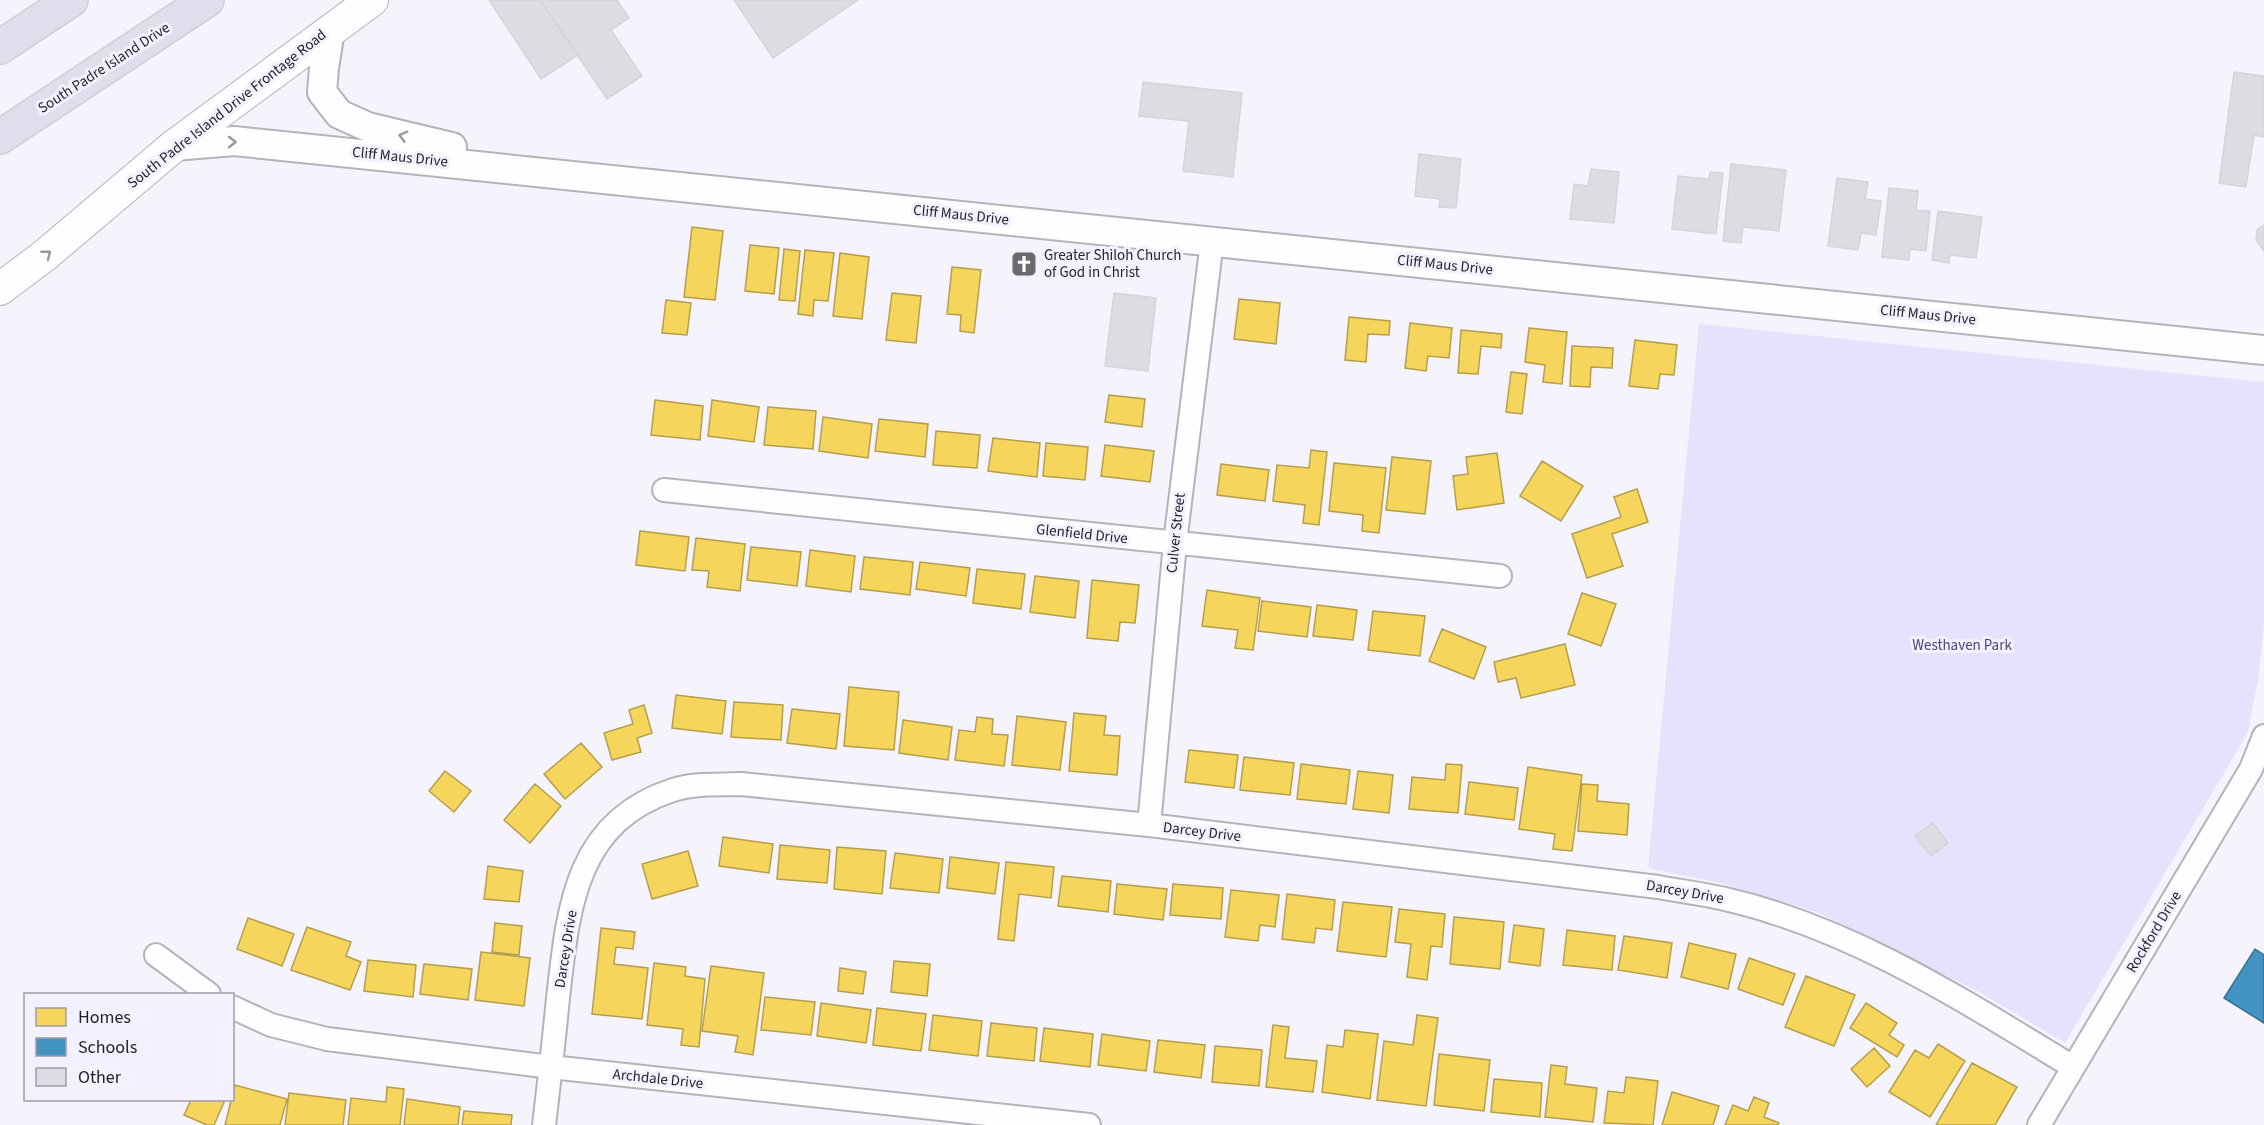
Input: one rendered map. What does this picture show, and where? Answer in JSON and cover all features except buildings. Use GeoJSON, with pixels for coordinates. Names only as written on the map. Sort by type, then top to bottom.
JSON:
{"type":"FeatureCollection","features":[{"type":"Feature","properties":{"kind":"highway"},"geometry":{"type":"LineString","coordinates":[[0,28],[36,0]]}},
{"type":"Feature","properties":{"kind":"highway"},"geometry":{"type":"LineString","coordinates":[[0,47],[71,0]]}},
{"type":"Feature","properties":{"kind":"highway","name":"South Padre Island Drive"},"geometry":{"type":"LineString","coordinates":[[0,137],[207,0]]}},
{"type":"Feature","properties":{"kind":"main road","name":"South Padre Island Drive Frontage Road"},"geometry":{"type":"LineString","coordinates":[[0,289],[44,256],[174,146],[372,0]]}},
{"type":"Feature","properties":{"kind":"street","name":"Cliff Maus Drive"},"geometry":{"type":"LineString","coordinates":[[330,30],[322,93],[339,114],[368,127],[434,144],[625,180]]}},
{"type":"Feature","properties":{"kind":"street","name":"Cliff Maus Drive"},"geometry":{"type":"LineString","coordinates":[[174,146],[234,141],[2264,350]]}},
{"type":"Feature","properties":{"kind":"street","name":"Culver Street"},"geometry":{"type":"LineString","coordinates":[[1149,825],[1174,543],[1212,241]]}},
{"type":"Feature","properties":{"kind":"street","name":"Glenfield Drive"},"geometry":{"type":"LineString","coordinates":[[664,490],[1500,576]]}},
{"type":"Feature","properties":{"kind":"street","name":"Rockford Drive"},"geometry":{"type":"LineString","coordinates":[[2039,1125],[2251,769],[2264,736]]}},
{"type":"Feature","properties":{"kind":"street","name":"Darcey Drive"},"geometry":{"type":"LineString","coordinates":[[544,1125],[567,925],[579,879],[591,853],[611,827],[634,808],[672,790],[696,786],[741,784],[1149,825],[1658,887],[1726,899],[1776,914],[1838,937],[1895,964],[1953,994],[2073,1067]]}},
{"type":"Feature","properties":{"kind":"street"},"geometry":{"type":"LineString","coordinates":[[156,955],[208,993]]}},
{"type":"Feature","properties":{"kind":"street","name":"Archdale Drive"},"geometry":{"type":"LineString","coordinates":[[234,1007],[271,1024],[327,1039],[550,1067],[1089,1125]]}},
{"type":"Feature","properties":{"kind":"green space","name":"Westhaven Park"},"geometry":{"type":"Polygon","coordinates":[[[1699,324],[2264,382],[2264,623],[2258,680],[2248,732],[2065,1043],[1979,992],[1819,913],[1720,883],[1648,868],[1699,324]]]}},
{"type":"Feature","properties":{"kind":"place","name":"Greater Shiloh Church of God in Christ"},"geometry":{"type":"Point","coordinates":[1024,264]}}]}
